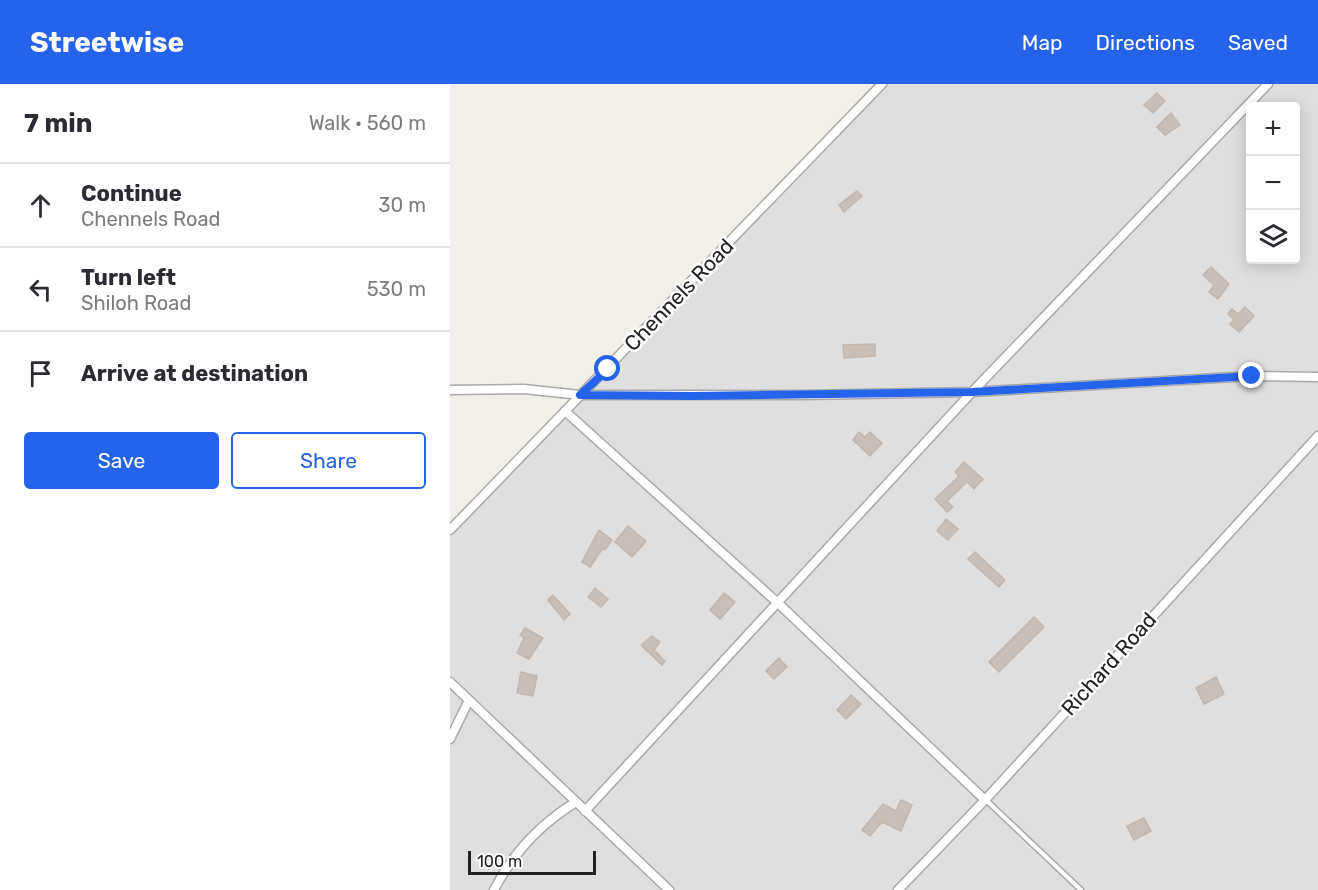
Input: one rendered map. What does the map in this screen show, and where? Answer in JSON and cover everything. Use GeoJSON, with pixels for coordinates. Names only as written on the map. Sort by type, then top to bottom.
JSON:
{"type":"FeatureCollection","features":[{"type":"Feature","properties":{"kind":"street","name":"Chennels Road"},"geometry":{"type":"LineString","coordinates":[[450,530],[882,84]]}},
{"type":"Feature","properties":{"kind":"street"},"geometry":{"type":"LineString","coordinates":[[585,811],[695,690],[779,604],[972,392],[1268,84]]}},
{"type":"Feature","properties":{"kind":"street"},"geometry":{"type":"LineString","coordinates":[[450,390],[524,389],[580,395],[693,396],[972,392],[1180,378],[1318,377]]}},
{"type":"Feature","properties":{"kind":"street"},"geometry":{"type":"LineString","coordinates":[[565,411],[779,604],[985,800]]}},
{"type":"Feature","properties":{"kind":"street","name":"Richard Road"},"geometry":{"type":"LineString","coordinates":[[898,890],[985,800],[1318,436]]}},
{"type":"Feature","properties":{"kind":"street"},"geometry":{"type":"LineString","coordinates":[[450,682],[669,890]]}},
{"type":"Feature","properties":{"kind":"street"},"geometry":{"type":"LineString","coordinates":[[450,739],[469,700]]}},
{"type":"Feature","properties":{"kind":"street"},"geometry":{"type":"LineString","coordinates":[[494,890],[508,864],[531,837],[576,802]]}},
{"type":"Feature","properties":{"kind":"lane"},"geometry":{"type":"LineString","coordinates":[[985,800],[1081,890]]}},
{"type":"Feature","properties":{"kind":"shaded area"},"geometry":{"type":"Polygon","coordinates":[[[881,84],[1318,84],[1318,890],[450,890],[450,535],[881,84]]]}},
{"type":"Feature","properties":{"kind":"building"},"geometry":{"type":"Polygon","coordinates":[[[1157,93],[1165,101],[1153,113],[1144,105],[1157,93]]]}},
{"type":"Feature","properties":{"kind":"building"},"geometry":{"type":"Polygon","coordinates":[[[1171,113],[1180,125],[1165,135],[1157,127],[1171,113]]]}},
{"type":"Feature","properties":{"kind":"building"},"geometry":{"type":"Polygon","coordinates":[[[857,191],[862,196],[844,212],[839,205],[857,191]]]}},
{"type":"Feature","properties":{"kind":"building"},"geometry":{"type":"Polygon","coordinates":[[[1211,267],[1229,284],[1218,299],[1209,292],[1214,285],[1203,275],[1211,267]]]}},
{"type":"Feature","properties":{"kind":"building"},"geometry":{"type":"Polygon","coordinates":[[[1245,307],[1254,316],[1239,332],[1230,324],[1234,320],[1228,314],[1232,309],[1238,314],[1245,307]]]}},
{"type":"Feature","properties":{"kind":"building"},"geometry":{"type":"Polygon","coordinates":[[[875,344],[875,356],[844,358],[843,345],[875,344]]]}},
{"type":"Feature","properties":{"kind":"building"},"geometry":{"type":"Polygon","coordinates":[[[859,432],[865,437],[870,432],[882,443],[870,456],[853,440],[859,432]]]}},
{"type":"Feature","properties":{"kind":"building"},"geometry":{"type":"Polygon","coordinates":[[[964,462],[983,479],[974,489],[967,482],[947,501],[953,507],[947,512],[935,499],[959,476],[955,472],[964,462]]]}},
{"type":"Feature","properties":{"kind":"building"},"geometry":{"type":"Polygon","coordinates":[[[946,519],[958,529],[948,540],[937,531],[946,519]]]}},
{"type":"Feature","properties":{"kind":"building"},"geometry":{"type":"Polygon","coordinates":[[[628,526],[646,541],[632,557],[615,542],[628,526]]]}},
{"type":"Feature","properties":{"kind":"building"},"geometry":{"type":"Polygon","coordinates":[[[599,530],[612,540],[605,550],[603,548],[590,567],[582,562],[599,530]]]}},
{"type":"Feature","properties":{"kind":"building"},"geometry":{"type":"Polygon","coordinates":[[[975,552],[1005,580],[999,587],[968,559],[975,552]]]}},
{"type":"Feature","properties":{"kind":"building"},"geometry":{"type":"Polygon","coordinates":[[[595,588],[608,599],[601,607],[588,597],[595,588]]]}},
{"type":"Feature","properties":{"kind":"building"},"geometry":{"type":"Polygon","coordinates":[[[724,593],[735,602],[720,619],[710,610],[724,593]]]}},
{"type":"Feature","properties":{"kind":"building"},"geometry":{"type":"Polygon","coordinates":[[[553,595],[570,614],[564,620],[548,600],[553,595]]]}},
{"type":"Feature","properties":{"kind":"building"},"geometry":{"type":"Polygon","coordinates":[[[1034,617],[1044,627],[999,672],[989,662],[1034,617]]]}},
{"type":"Feature","properties":{"kind":"building"},"geometry":{"type":"Polygon","coordinates":[[[525,628],[543,638],[529,659],[517,653],[524,638],[520,635],[525,628]]]}},
{"type":"Feature","properties":{"kind":"building"},"geometry":{"type":"Polygon","coordinates":[[[652,636],[660,642],[654,650],[665,661],[662,665],[641,645],[652,636]]]}},
{"type":"Feature","properties":{"kind":"building"},"geometry":{"type":"Polygon","coordinates":[[[779,658],[787,667],[774,679],[766,671],[779,658]]]}},
{"type":"Feature","properties":{"kind":"building"},"geometry":{"type":"Polygon","coordinates":[[[521,672],[537,676],[533,696],[517,693],[521,672]]]}},
{"type":"Feature","properties":{"kind":"building"},"geometry":{"type":"Polygon","coordinates":[[[1216,677],[1224,694],[1204,704],[1196,688],[1216,677]]]}},
{"type":"Feature","properties":{"kind":"building"},"geometry":{"type":"Polygon","coordinates":[[[851,695],[861,704],[846,719],[837,710],[851,695]]]}},
{"type":"Feature","properties":{"kind":"building"},"geometry":{"type":"Polygon","coordinates":[[[901,800],[912,805],[901,831],[882,822],[870,836],[862,830],[883,804],[896,811],[901,800]]]}},
{"type":"Feature","properties":{"kind":"building"},"geometry":{"type":"Polygon","coordinates":[[[1144,818],[1151,831],[1134,840],[1127,826],[1144,818]]]}},
{"type":"Feature","properties":{"kind":"route"},"geometry":{"type":"LineString","coordinates":[[608,369],[580,395],[693,396],[972,392],[1180,378],[1252,376]]}}]}
